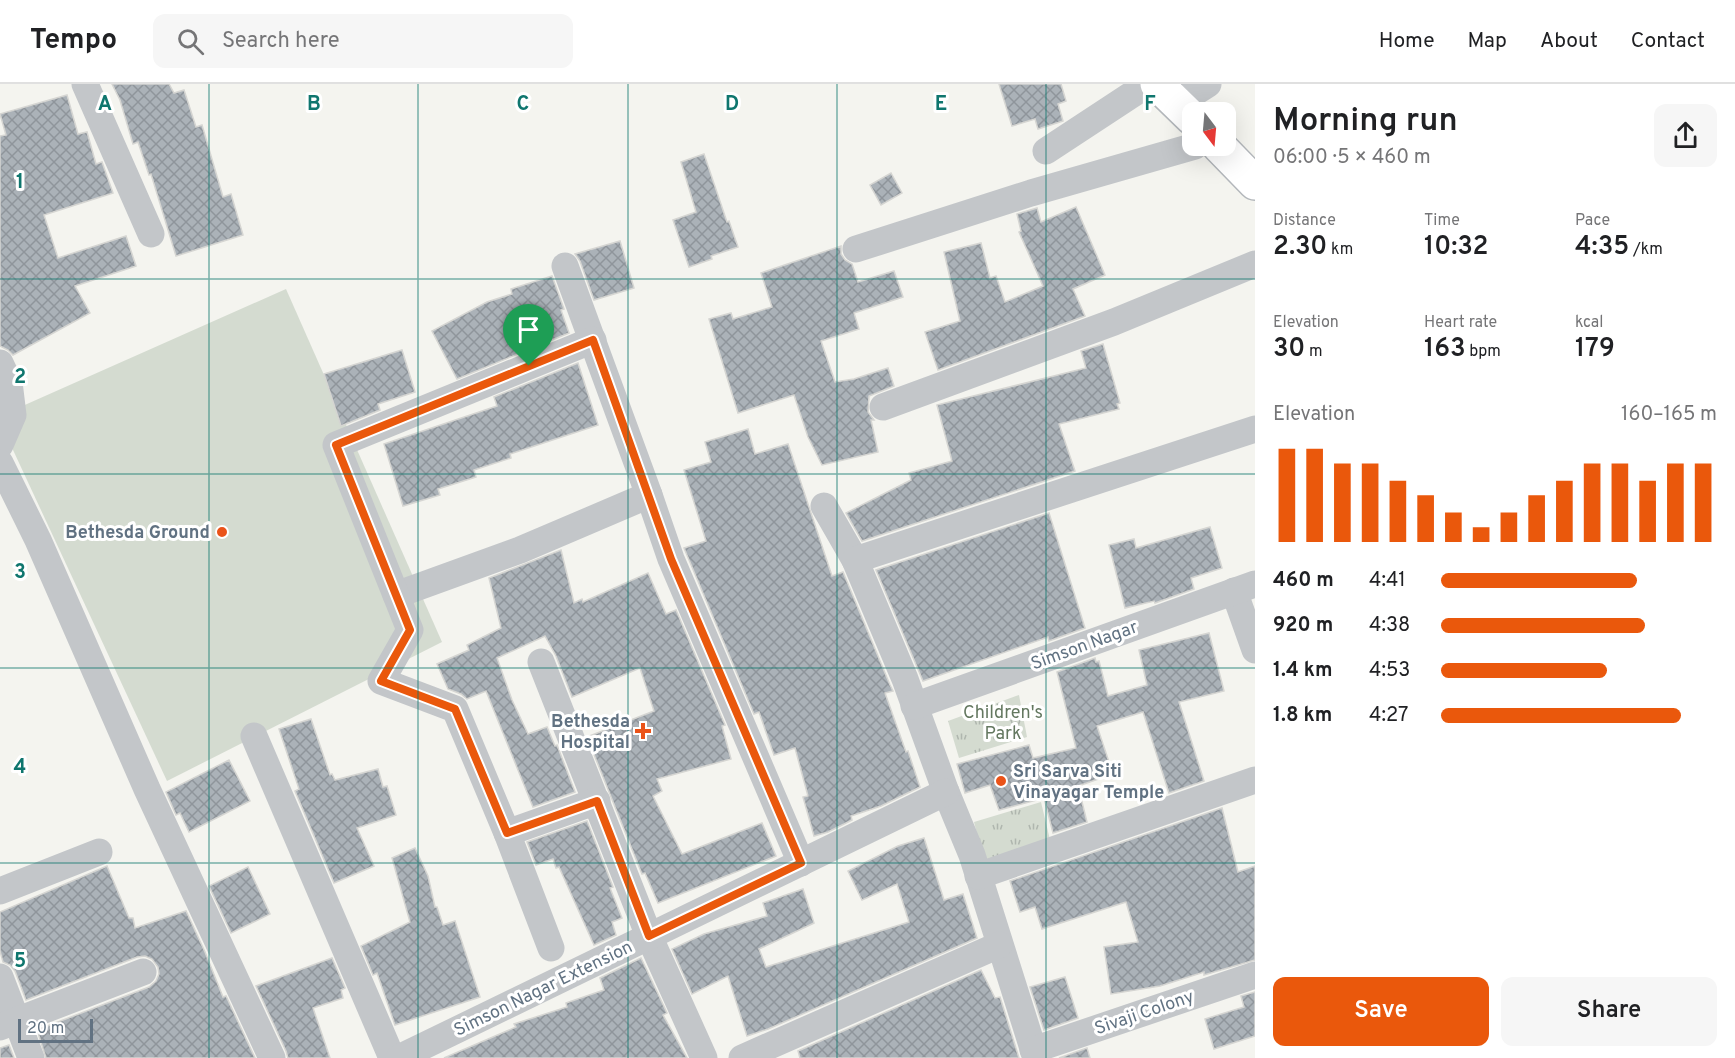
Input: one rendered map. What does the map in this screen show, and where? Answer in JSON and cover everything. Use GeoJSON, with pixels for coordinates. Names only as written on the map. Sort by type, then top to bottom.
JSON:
{"type":"FeatureCollection","features":[{"type":"Feature","properties":{"kind":"main road"},"geometry":{"type":"LineString","coordinates":[[1229,156],[1255,183]]}},
{"type":"Feature","properties":{"kind":"street"},"geometry":{"type":"LineString","coordinates":[[85,84],[152,234]]}},
{"type":"Feature","properties":{"kind":"street"},"geometry":{"type":"LineString","coordinates":[[1046,151],[1148,84]]}},
{"type":"Feature","properties":{"kind":"street"},"geometry":{"type":"LineString","coordinates":[[1176,102],[1208,84]]}},
{"type":"Feature","properties":{"kind":"street"},"geometry":{"type":"LineString","coordinates":[[856,249],[1031,193],[1182,150]]}},
{"type":"Feature","properties":{"kind":"street"},"geometry":{"type":"LineString","coordinates":[[883,407],[1114,322],[1255,264]]}},
{"type":"Feature","properties":{"kind":"street"},"geometry":{"type":"LineString","coordinates":[[565,266],[650,495],[671,559],[801,863]]}},
{"type":"Feature","properties":{"kind":"street"},"geometry":{"type":"LineString","coordinates":[[551,948],[507,833],[455,709],[381,681],[410,630],[336,445],[593,340]]}},
{"type":"Feature","properties":{"kind":"street"},"geometry":{"type":"LineString","coordinates":[[0,363],[9,382],[13,415],[0,445]]}},
{"type":"Feature","properties":{"kind":"street"},"geometry":{"type":"LineString","coordinates":[[855,560],[1255,429]]}},
{"type":"Feature","properties":{"kind":"street"},"geometry":{"type":"LineString","coordinates":[[0,463],[38,540],[147,789],[272,1058]]}},
{"type":"Feature","properties":{"kind":"street"},"geometry":{"type":"LineString","coordinates":[[396,595],[520,550],[650,495]]}},
{"type":"Feature","properties":{"kind":"street"},"geometry":{"type":"LineString","coordinates":[[824,506],[855,560],[905,679],[946,792],[972,855],[1034,1054]]}},
{"type":"Feature","properties":{"kind":"street"},"geometry":{"type":"LineString","coordinates":[[1245,587],[1255,650]]}},
{"type":"Feature","properties":{"kind":"street","name":"Simson Nagar"},"geometry":{"type":"LineString","coordinates":[[914,706],[1245,587]]}},
{"type":"Feature","properties":{"kind":"street"},"geometry":{"type":"LineString","coordinates":[[541,662],[649,936],[704,1058]]}},
{"type":"Feature","properties":{"kind":"street"},"geometry":{"type":"LineString","coordinates":[[254,736],[393,1058]]}},
{"type":"Feature","properties":{"kind":"street"},"geometry":{"type":"LineString","coordinates":[[978,876],[1255,780]]}},
{"type":"Feature","properties":{"kind":"street","name":"Simson Nagar Extension"},"geometry":{"type":"LineString","coordinates":[[399,1058],[946,792]]}},
{"type":"Feature","properties":{"kind":"street"},"geometry":{"type":"LineString","coordinates":[[507,833],[597,801]]}},
{"type":"Feature","properties":{"kind":"street"},"geometry":{"type":"LineString","coordinates":[[0,891],[99,852]]}},
{"type":"Feature","properties":{"kind":"street"},"geometry":{"type":"LineString","coordinates":[[742,1058],[999,945]]}},
{"type":"Feature","properties":{"kind":"street"},"geometry":{"type":"LineString","coordinates":[[8,1024],[143,972]]}},
{"type":"Feature","properties":{"kind":"street","name":"Sivaji Colony"},"geometry":{"type":"LineString","coordinates":[[1034,1054],[1255,975]]}},
{"type":"Feature","properties":{"kind":"street"},"geometry":{"type":"LineString","coordinates":[[0,977],[8,1024],[31,1058]]}},
{"type":"Feature","properties":{"kind":"green space","name":"Bethesda Ground"},"geometry":{"type":"Polygon","coordinates":[[[286,289],[442,642],[167,781],[0,422],[0,416],[286,289]]]}},
{"type":"Feature","properties":{"kind":"green space","name":"Children's Park"},"geometry":{"type":"Polygon","coordinates":[[[1019,695],[1027,737],[959,758],[948,721],[1019,695]]]}},
{"type":"Feature","properties":{"kind":"green space"},"geometry":{"type":"Polygon","coordinates":[[[1041,802],[1051,844],[985,866],[974,822],[1041,802]]]}},
{"type":"Feature","properties":{"kind":"building"},"geometry":{"type":"Polygon","coordinates":[[[112,84],[169,84],[174,93],[184,90],[196,127],[202,125],[223,197],[231,194],[243,235],[176,256],[151,174],[149,175],[138,142],[133,144],[120,100],[112,84]]]}},
{"type":"Feature","properties":{"kind":"building"},"geometry":{"type":"Polygon","coordinates":[[[999,84],[1061,84],[1066,101],[1058,104],[1063,121],[1038,129],[1035,119],[1012,126],[999,84]]]}},
{"type":"Feature","properties":{"kind":"building"},"geometry":{"type":"Polygon","coordinates":[[[67,95],[78,134],[87,132],[96,164],[102,162],[113,193],[44,215],[58,258],[126,236],[136,266],[75,286],[90,313],[13,355],[0,346],[0,136],[6,135],[0,114],[67,95]]]}},
{"type":"Feature","properties":{"kind":"building"},"geometry":{"type":"Polygon","coordinates":[[[704,154],[738,247],[711,256],[712,259],[689,267],[673,220],[696,212],[681,162],[704,154]]]}},
{"type":"Feature","properties":{"kind":"building"},"geometry":{"type":"Polygon","coordinates":[[[891,173],[902,193],[881,205],[870,185],[891,173]]]}},
{"type":"Feature","properties":{"kind":"building"},"geometry":{"type":"Polygon","coordinates":[[[1076,207],[1105,275],[1073,289],[1085,316],[938,370],[925,332],[960,321],[944,252],[981,243],[990,278],[996,276],[1005,302],[1043,286],[1019,232],[1021,231],[1017,214],[1037,208],[1041,222],[1076,207]]]}},
{"type":"Feature","properties":{"kind":"building"},"geometry":{"type":"Polygon","coordinates":[[[620,241],[634,288],[594,300],[580,261],[575,254],[620,241]]]}},
{"type":"Feature","properties":{"kind":"building"},"geometry":{"type":"Polygon","coordinates":[[[841,246],[841,254],[852,264],[858,282],[894,271],[903,297],[854,313],[859,329],[821,341],[835,382],[854,379],[888,368],[894,386],[869,396],[868,412],[874,420],[871,420],[878,452],[822,465],[808,437],[794,395],[738,413],[709,319],[731,313],[733,319],[772,307],[761,273],[841,246]]]}},
{"type":"Feature","properties":{"kind":"building"},"geometry":{"type":"Polygon","coordinates":[[[552,276],[564,309],[561,310],[569,333],[457,379],[432,331],[487,302],[512,294],[511,289],[552,276]]]}},
{"type":"Feature","properties":{"kind":"building"},"geometry":{"type":"Polygon","coordinates":[[[1103,344],[1120,403],[1117,404],[1119,409],[1059,424],[1075,471],[862,541],[846,513],[911,480],[909,473],[952,461],[937,405],[1086,368],[1081,351],[1103,344]]]}},
{"type":"Feature","properties":{"kind":"building"},"geometry":{"type":"Polygon","coordinates":[[[402,350],[415,392],[378,404],[380,410],[341,426],[324,374],[402,350]]]}},
{"type":"Feature","properties":{"kind":"building"},"geometry":{"type":"Polygon","coordinates":[[[578,363],[598,425],[510,454],[511,458],[474,470],[476,477],[438,489],[440,495],[403,506],[384,444],[497,406],[494,397],[578,363]]]}},
{"type":"Feature","properties":{"kind":"building"},"geometry":{"type":"Polygon","coordinates":[[[748,429],[755,454],[788,444],[832,576],[843,572],[893,691],[885,693],[920,787],[881,806],[851,816],[852,820],[814,836],[803,797],[808,796],[795,748],[774,755],[759,712],[754,714],[684,548],[706,541],[684,470],[711,462],[705,442],[748,429]]]}},
{"type":"Feature","properties":{"kind":"building"},"geometry":{"type":"Polygon","coordinates":[[[1049,513],[1085,628],[1049,641],[1048,637],[923,681],[876,570],[1049,513]]]}},
{"type":"Feature","properties":{"kind":"building"},"geometry":{"type":"Polygon","coordinates":[[[1210,527],[1222,568],[1191,578],[1194,589],[1155,603],[1154,601],[1125,608],[1109,545],[1134,539],[1136,548],[1210,527]]]}},
{"type":"Feature","properties":{"kind":"building"},"geometry":{"type":"Polygon","coordinates":[[[561,550],[574,603],[582,599],[583,602],[648,573],[666,614],[676,610],[725,725],[722,726],[731,759],[657,779],[662,791],[653,796],[682,854],[762,823],[776,856],[658,903],[645,873],[642,874],[587,737],[654,711],[640,668],[572,697],[556,656],[545,636],[497,658],[512,700],[528,734],[547,727],[555,746],[557,745],[575,792],[533,807],[486,691],[467,699],[448,689],[437,664],[469,650],[467,645],[501,628],[489,578],[561,550]]]}},
{"type":"Feature","properties":{"kind":"building"},"geometry":{"type":"Polygon","coordinates":[[[1209,633],[1224,691],[1179,702],[1204,781],[1169,793],[1143,712],[1097,726],[1113,774],[1078,786],[1087,822],[1053,833],[1044,798],[999,810],[990,785],[965,793],[957,764],[1029,745],[1033,758],[1076,748],[1057,672],[1095,658],[1096,662],[1099,661],[1108,696],[1147,685],[1139,650],[1209,633]]]}},
{"type":"Feature","properties":{"kind":"building"},"geometry":{"type":"Polygon","coordinates":[[[311,719],[330,775],[332,774],[335,780],[378,769],[383,787],[387,786],[396,815],[357,828],[374,866],[334,883],[295,791],[299,789],[279,729],[311,719]]]}},
{"type":"Feature","properties":{"kind":"building"},"geometry":{"type":"Polygon","coordinates":[[[229,760],[250,801],[189,832],[180,813],[176,815],[166,792],[229,760]]]}},
{"type":"Feature","properties":{"kind":"building"},"geometry":{"type":"Polygon","coordinates":[[[1222,808],[1238,872],[1255,866],[1255,960],[1204,975],[1204,972],[1160,986],[1111,994],[1104,947],[1138,942],[1126,902],[1042,929],[1035,907],[1020,912],[1010,881],[1222,808]]]}},
{"type":"Feature","properties":{"kind":"building"},"geometry":{"type":"Polygon","coordinates":[[[587,821],[613,887],[610,888],[622,918],[612,922],[616,935],[594,945],[559,867],[556,868],[553,859],[536,865],[527,842],[587,821]]]}},
{"type":"Feature","properties":{"kind":"building"},"geometry":{"type":"Polygon","coordinates":[[[924,838],[944,900],[963,894],[977,938],[747,1036],[728,976],[692,994],[672,949],[704,934],[767,916],[763,903],[803,889],[814,923],[759,949],[766,967],[909,922],[897,884],[862,900],[848,871],[898,846],[924,838]]]}},
{"type":"Feature","properties":{"kind":"building"},"geometry":{"type":"Polygon","coordinates":[[[415,848],[428,876],[435,907],[437,907],[443,925],[455,921],[480,997],[395,1025],[377,973],[373,975],[361,946],[410,922],[392,858],[415,848]]]}},
{"type":"Feature","properties":{"kind":"building"},"geometry":{"type":"Polygon","coordinates":[[[107,866],[129,918],[133,918],[135,928],[186,911],[223,997],[226,996],[255,1058],[46,1058],[37,1030],[149,987],[156,981],[159,974],[158,967],[152,959],[145,956],[137,957],[26,1000],[15,971],[3,962],[0,951],[0,912],[107,866]]]}},
{"type":"Feature","properties":{"kind":"building"},"geometry":{"type":"Polygon","coordinates":[[[248,867],[270,914],[231,933],[209,886],[248,867]]]}},
{"type":"Feature","properties":{"kind":"building"},"geometry":{"type":"Polygon","coordinates":[[[332,958],[345,988],[341,990],[343,998],[313,1008],[330,1058],[288,1058],[256,986],[332,958]]]}},
{"type":"Feature","properties":{"kind":"building"},"geometry":{"type":"Polygon","coordinates":[[[641,958],[667,1013],[663,1015],[687,1058],[444,1058],[516,1027],[514,1024],[567,1007],[566,1003],[604,990],[600,978],[641,958]]]}},
{"type":"Feature","properties":{"kind":"building"},"geometry":{"type":"Polygon","coordinates":[[[981,970],[995,998],[1000,997],[1019,1058],[800,1058],[798,1051],[981,970]]]}},
{"type":"Feature","properties":{"kind":"building"},"geometry":{"type":"Polygon","coordinates":[[[1065,977],[1078,1018],[1044,1030],[1030,987],[1065,977]]]}},
{"type":"Feature","properties":{"kind":"building"},"geometry":{"type":"Polygon","coordinates":[[[1255,992],[1255,1036],[1214,1049],[1205,1019],[1244,1007],[1241,996],[1255,992]]]}},
{"type":"Feature","properties":{"kind":"building"},"geometry":{"type":"Polygon","coordinates":[[[9,1045],[14,1058],[0,1058],[0,1048],[9,1045]]]}},
{"type":"Feature","properties":{"kind":"building"},"geometry":{"type":"Polygon","coordinates":[[[1087,1048],[1090,1058],[1059,1058],[1087,1048]]]}},
{"type":"Feature","properties":{"kind":"place","name":"Bethesda Ground"},"geometry":{"type":"Point","coordinates":[222,532]}},
{"type":"Feature","properties":{"kind":"place","name":"Bethesda Hospital"},"geometry":{"type":"Point","coordinates":[643,731]}},
{"type":"Feature","properties":{"kind":"place","name":"Sri Sarva Siti Vinayagar Temple"},"geometry":{"type":"Point","coordinates":[1001,781]}},
{"type":"Feature","properties":{"kind":"route"},"geometry":{"type":"LineString","coordinates":[[593,340],[671,559],[801,863],[649,936],[597,801],[507,833],[455,709],[381,681],[410,630],[336,445],[529,366],[593,340]]}}]}
